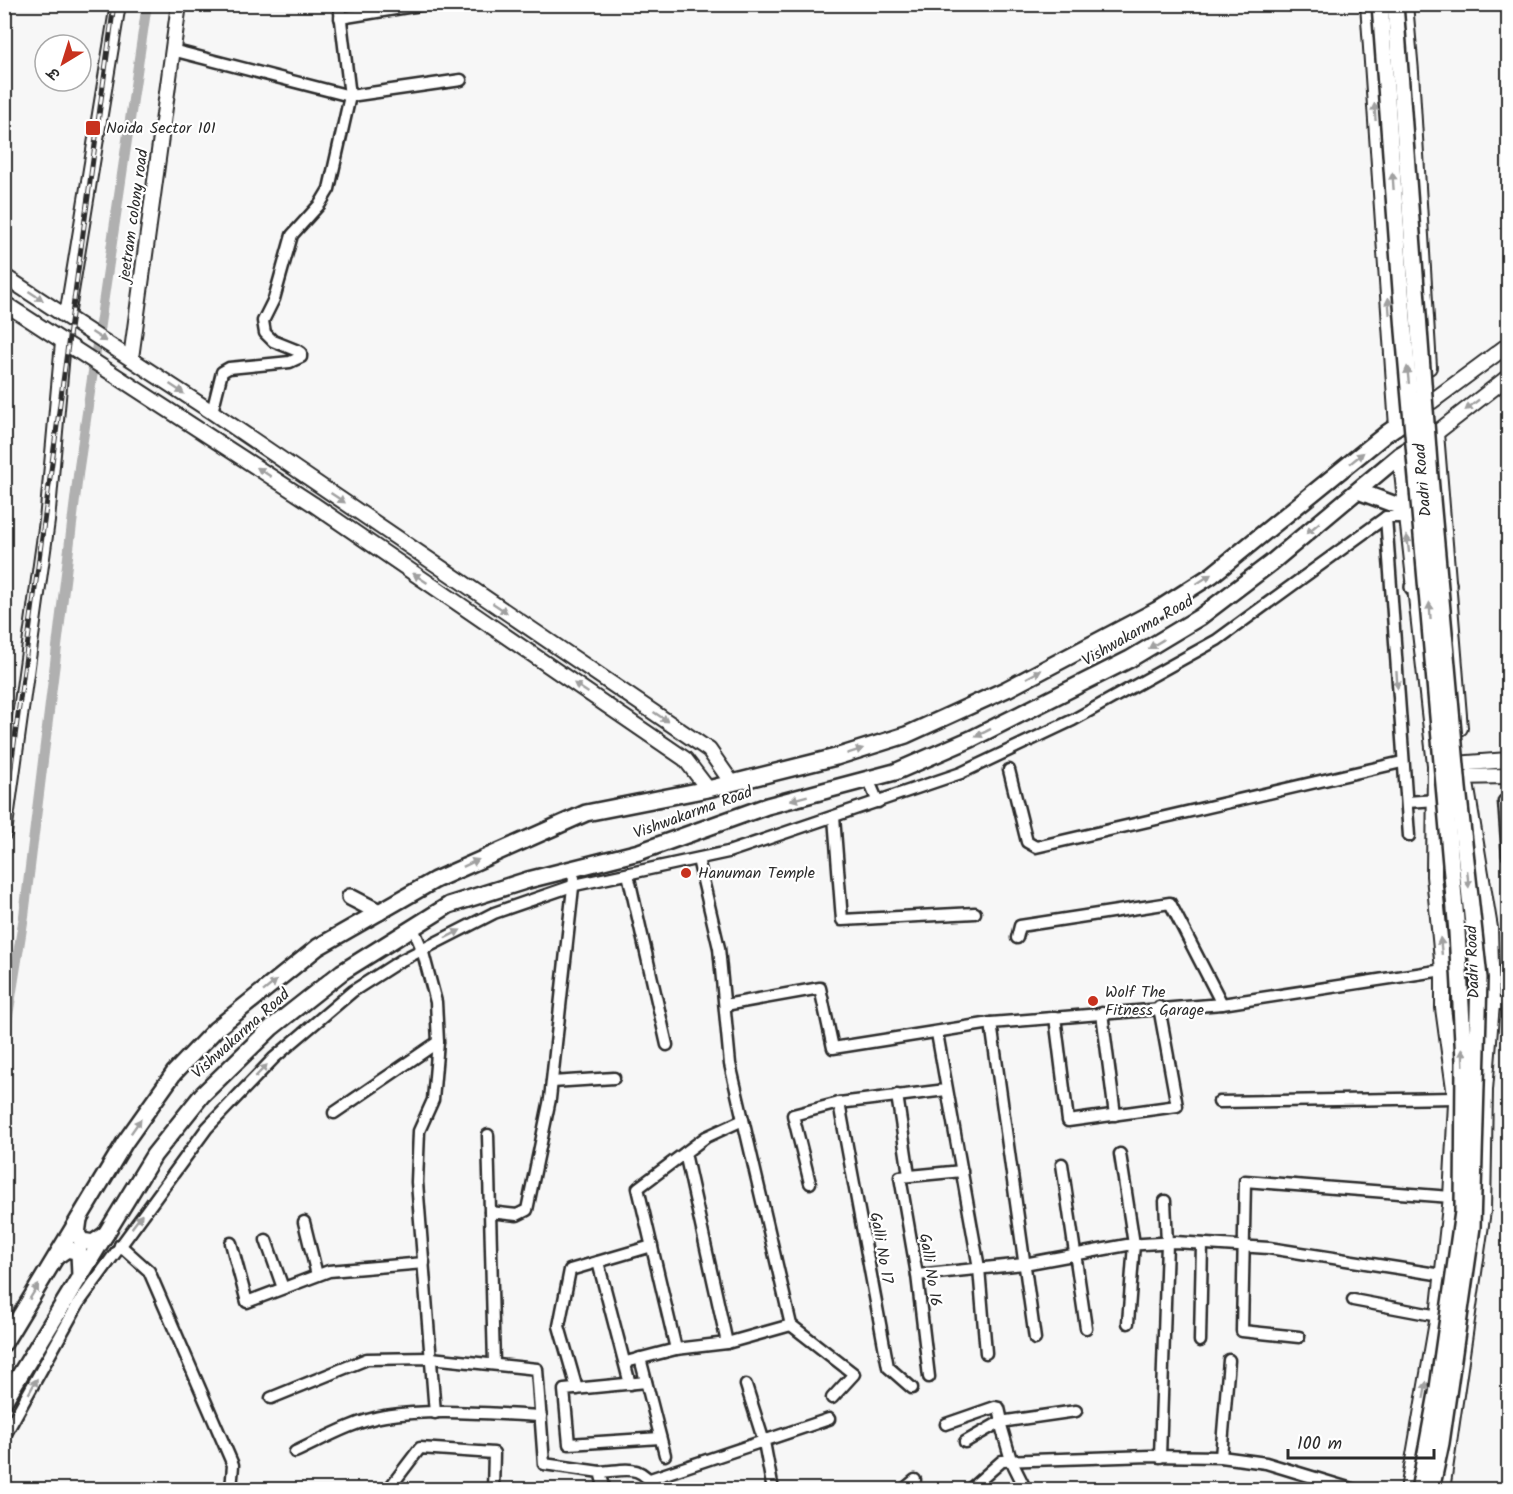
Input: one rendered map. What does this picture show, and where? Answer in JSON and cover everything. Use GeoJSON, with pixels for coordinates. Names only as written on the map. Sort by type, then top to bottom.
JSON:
{"type":"FeatureCollection","features":[{"type":"Feature","properties":{"kind":"main road"},"geometry":{"type":"LineString","coordinates":[[1380,4],[1404,331],[1457,932],[1464,1060],[1463,1212],[1438,1388],[1419,1490]]}},
{"type":"Feature","properties":{"kind":"main road"},"geometry":{"type":"LineString","coordinates":[[1395,4],[1430,477],[1458,788],[1479,978],[1472,1227],[1441,1443],[1431,1490]]}},
{"type":"Feature","properties":{"kind":"main road","name":"Vishwakarma Road"},"geometry":{"type":"LineString","coordinates":[[4,1343],[125,1142],[174,1073],[216,1029],[318,947],[435,880],[586,813],[708,789],[836,757],[906,735],[1006,689],[1156,610],[1212,575],[1431,402]]}},
{"type":"Feature","properties":{"kind":"main road","name":"Vishwakarma Road"},"geometry":{"type":"LineString","coordinates":[[4,1401],[154,1155],[202,1095],[271,1028],[342,972],[449,906],[574,877],[767,806],[895,771],[971,739],[1130,659],[1200,617],[1400,455],[1436,433]]}},
{"type":"Feature","properties":{"kind":"main road"},"geometry":{"type":"LineString","coordinates":[[1358,491],[1405,513]]}},
{"type":"Feature","properties":{"kind":"main road"},"geometry":{"type":"LineString","coordinates":[[1413,587],[1448,584]]}},
{"type":"Feature","properties":{"kind":"main road"},"geometry":{"type":"LineString","coordinates":[[350,897],[379,912]]}},
{"type":"Feature","properties":{"kind":"main road"},"geometry":{"type":"LineString","coordinates":[[79,1219],[77,1234],[82,1241],[93,1243],[106,1234]]}},
{"type":"Feature","properties":{"kind":"main road"},"geometry":{"type":"LineString","coordinates":[[57,1256],[67,1250],[79,1252],[80,1276]]}},
{"type":"Feature","properties":{"kind":"street"},"geometry":{"type":"LineString","coordinates":[[68,317],[118,4]]}},
{"type":"Feature","properties":{"kind":"street","name":"jeetram colony road"},"geometry":{"type":"LineString","coordinates":[[130,357],[179,4]]}},
{"type":"Feature","properties":{"kind":"street"},"geometry":{"type":"LineString","coordinates":[[212,412],[222,372],[229,368],[290,362],[301,357],[302,353],[273,340],[265,333],[263,321],[274,299],[292,235],[320,204],[329,189],[350,96],[339,4]]}},
{"type":"Feature","properties":{"kind":"street","name":"Dadri Road"},"geometry":{"type":"LineString","coordinates":[[1368,4],[1397,427]]}},
{"type":"Feature","properties":{"kind":"street"},"geometry":{"type":"LineString","coordinates":[[1405,4],[1412,72],[1431,402]]}},
{"type":"Feature","properties":{"kind":"street"},"geometry":{"type":"LineString","coordinates":[[340,18],[423,5]]}},
{"type":"Feature","properties":{"kind":"street"},"geometry":{"type":"LineString","coordinates":[[172,50],[350,96],[461,80]]}},
{"type":"Feature","properties":{"kind":"street"},"geometry":{"type":"LineString","coordinates":[[4,276],[212,412],[709,750],[732,783]]}},
{"type":"Feature","properties":{"kind":"street"},"geometry":{"type":"LineString","coordinates":[[4,303],[313,504],[685,759],[708,789]]}},
{"type":"Feature","properties":{"kind":"street"},"geometry":{"type":"LineString","coordinates":[[4,833],[47,521],[65,343]]}},
{"type":"Feature","properties":{"kind":"street","name":"Vishwakarma Road"},"geometry":{"type":"LineString","coordinates":[[1431,402],[1509,345]]}},
{"type":"Feature","properties":{"kind":"street","name":"Vishwakarma Road"},"geometry":{"type":"LineString","coordinates":[[1436,433],[1509,377]]}},
{"type":"Feature","properties":{"kind":"street","name":"Dadri Road"},"geometry":{"type":"LineString","coordinates":[[1436,433],[1463,770],[1490,928],[1492,1004],[1485,1090],[1483,1211],[1459,1388],[1442,1490]]}},
{"type":"Feature","properties":{"kind":"street","name":"Dadri Road"},"geometry":{"type":"LineString","coordinates":[[1400,455],[1435,771],[1437,800],[1434,876],[1443,970],[1443,1008],[1455,1098],[1451,1197],[1438,1316],[1408,1490]]}},
{"type":"Feature","properties":{"kind":"street"},"geometry":{"type":"LineString","coordinates":[[4,1437],[78,1304],[207,1128],[274,1058],[352,991],[422,949],[574,877],[628,874],[728,852],[961,773],[1073,720],[1217,640],[1386,517],[1405,513],[1443,516]]}},
{"type":"Feature","properties":{"kind":"street"},"geometry":{"type":"LineString","coordinates":[[1386,517],[1409,836]]}},
{"type":"Feature","properties":{"kind":"street"},"geometry":{"type":"LineString","coordinates":[[1463,770],[1509,760]]}},
{"type":"Feature","properties":{"kind":"street"},"geometry":{"type":"LineString","coordinates":[[1009,770],[1027,842],[1036,848],[1402,762]]}},
{"type":"Feature","properties":{"kind":"street"},"geometry":{"type":"LineString","coordinates":[[1435,771],[1463,770],[1509,776]]}},
{"type":"Feature","properties":{"kind":"street"},"geometry":{"type":"LineString","coordinates":[[868,779],[878,802]]}},
{"type":"Feature","properties":{"kind":"street"},"geometry":{"type":"LineString","coordinates":[[1407,802],[1437,800]]}},
{"type":"Feature","properties":{"kind":"street"},"geometry":{"type":"LineString","coordinates":[[1509,801],[1504,801],[1509,856]]}},
{"type":"Feature","properties":{"kind":"street"},"geometry":{"type":"LineString","coordinates":[[834,817],[842,920],[975,913]]}},
{"type":"Feature","properties":{"kind":"street"},"geometry":{"type":"LineString","coordinates":[[698,859],[719,948],[730,1064],[791,1325],[854,1374],[832,1398]]}},
{"type":"Feature","properties":{"kind":"street"},"geometry":{"type":"LineString","coordinates":[[628,874],[667,1045]]}},
{"type":"Feature","properties":{"kind":"street"},"geometry":{"type":"LineString","coordinates":[[490,1212],[518,1215],[527,1210],[552,1082],[574,877]]}},
{"type":"Feature","properties":{"kind":"street"},"geometry":{"type":"LineString","coordinates":[[1017,938],[1020,927],[1170,903],[1222,1004]]}},
{"type":"Feature","properties":{"kind":"street"},"geometry":{"type":"LineString","coordinates":[[413,928],[422,949],[436,1002],[438,1042],[434,1100],[419,1131],[417,1182],[435,1413]]}},
{"type":"Feature","properties":{"kind":"street"},"geometry":{"type":"LineString","coordinates":[[724,1005],[820,988],[833,1048],[991,1023],[1159,1007],[1222,1004],[1443,970],[1491,969]]}},
{"type":"Feature","properties":{"kind":"street"},"geometry":{"type":"LineString","coordinates":[[1492,1004],[1509,1004]]}},
{"type":"Feature","properties":{"kind":"street"},"geometry":{"type":"LineString","coordinates":[[1055,1017],[1068,1121],[1177,1106],[1159,1007]]}},
{"type":"Feature","properties":{"kind":"street"},"geometry":{"type":"LineString","coordinates":[[1102,1013],[1114,1115]]}},
{"type":"Feature","properties":{"kind":"street"},"geometry":{"type":"LineString","coordinates":[[991,1023],[1035,1339]]}},
{"type":"Feature","properties":{"kind":"street"},"geometry":{"type":"LineString","coordinates":[[937,1033],[979,1268],[986,1353]]}},
{"type":"Feature","properties":{"kind":"street"},"geometry":{"type":"LineString","coordinates":[[334,1113],[438,1042]]}},
{"type":"Feature","properties":{"kind":"street"},"geometry":{"type":"LineString","coordinates":[[552,1082],[614,1078]]}},
{"type":"Feature","properties":{"kind":"street"},"geometry":{"type":"LineString","coordinates":[[810,1183],[793,1115],[840,1103],[946,1090]]}},
{"type":"Feature","properties":{"kind":"street"},"geometry":{"type":"LineString","coordinates":[[897,1095],[909,1175],[962,1171]]}},
{"type":"Feature","properties":{"kind":"street"},"geometry":{"type":"LineString","coordinates":[[1219,1102],[1455,1098]]}},
{"type":"Feature","properties":{"kind":"street","name":"Galli No 17"},"geometry":{"type":"LineString","coordinates":[[840,1103],[888,1367],[912,1388]]}},
{"type":"Feature","properties":{"kind":"street"},"geometry":{"type":"LineString","coordinates":[[676,1349],[638,1188],[706,1137],[743,1120]]}},
{"type":"Feature","properties":{"kind":"street"},"geometry":{"type":"LineString","coordinates":[[488,1135],[494,1364]]}},
{"type":"Feature","properties":{"kind":"street"},"geometry":{"type":"LineString","coordinates":[[685,1153],[727,1343]]}},
{"type":"Feature","properties":{"kind":"street"},"geometry":{"type":"LineString","coordinates":[[1120,1154],[1134,1244],[1128,1323]]}},
{"type":"Feature","properties":{"kind":"street"},"geometry":{"type":"LineString","coordinates":[[1062,1164],[1086,1328]]}},
{"type":"Feature","properties":{"kind":"street","name":"Galli No 16"},"geometry":{"type":"LineString","coordinates":[[909,1175],[900,1177],[917,1275],[929,1377]]}},
{"type":"Feature","properties":{"kind":"street"},"geometry":{"type":"LineString","coordinates":[[1299,1337],[1242,1331],[1245,1181],[1451,1197]]}},
{"type":"Feature","properties":{"kind":"street"},"geometry":{"type":"LineString","coordinates":[[1160,1456],[1167,1243],[1165,1202]]}},
{"type":"Feature","properties":{"kind":"street"},"geometry":{"type":"LineString","coordinates":[[304,1222],[317,1275]]}},
{"type":"Feature","properties":{"kind":"street"},"geometry":{"type":"LineString","coordinates":[[266,1240],[283,1288]]}},
{"type":"Feature","properties":{"kind":"street"},"geometry":{"type":"LineString","coordinates":[[231,1243],[247,1302],[329,1271],[424,1263]]}},
{"type":"Feature","properties":{"kind":"street"},"geometry":{"type":"LineString","coordinates":[[917,1275],[1024,1264],[1134,1244],[1167,1243],[1242,1247],[1472,1279]]}},
{"type":"Feature","properties":{"kind":"street"},"geometry":{"type":"LineString","coordinates":[[1200,1341],[1202,1244]]}},
{"type":"Feature","properties":{"kind":"street"},"geometry":{"type":"LineString","coordinates":[[120,1245],[149,1271],[233,1466],[231,1490]]}},
{"type":"Feature","properties":{"kind":"street"},"geometry":{"type":"LineString","coordinates":[[577,1389],[560,1326],[570,1270],[652,1246]]}},
{"type":"Feature","properties":{"kind":"street"},"geometry":{"type":"LineString","coordinates":[[598,1262],[630,1384]]}},
{"type":"Feature","properties":{"kind":"street"},"geometry":{"type":"LineString","coordinates":[[1353,1300],[1438,1316]]}},
{"type":"Feature","properties":{"kind":"street"},"geometry":{"type":"LineString","coordinates":[[626,1362],[676,1349],[727,1343],[791,1325]]}},
{"type":"Feature","properties":{"kind":"street"},"geometry":{"type":"LineString","coordinates":[[271,1398],[367,1359],[431,1358],[537,1369],[544,1464],[600,1472],[639,1469],[650,1479],[657,1490]]}},
{"type":"Feature","properties":{"kind":"street"},"geometry":{"type":"LineString","coordinates":[[640,1358],[665,1455]]}},
{"type":"Feature","properties":{"kind":"street"},"geometry":{"type":"LineString","coordinates":[[1221,1457],[1229,1360]]}},
{"type":"Feature","properties":{"kind":"street"},"geometry":{"type":"LineString","coordinates":[[646,1382],[564,1390],[569,1443],[660,1438]]}},
{"type":"Feature","properties":{"kind":"street"},"geometry":{"type":"LineString","coordinates":[[746,1385],[764,1442],[773,1490]]}},
{"type":"Feature","properties":{"kind":"street"},"geometry":{"type":"LineString","coordinates":[[946,1424],[995,1407],[999,1408],[1011,1460],[1026,1490]]}},
{"type":"Feature","properties":{"kind":"street"},"geometry":{"type":"LineString","coordinates":[[965,1442],[1001,1422],[1076,1411]]}},
{"type":"Feature","properties":{"kind":"street"},"geometry":{"type":"LineString","coordinates":[[295,1452],[384,1416],[435,1413],[541,1416]]}},
{"type":"Feature","properties":{"kind":"street"},"geometry":{"type":"LineString","coordinates":[[650,1479],[829,1419]]}},
{"type":"Feature","properties":{"kind":"street"},"geometry":{"type":"LineString","coordinates":[[387,1490],[420,1448],[494,1453],[493,1490]]}},
{"type":"Feature","properties":{"kind":"street"},"geometry":{"type":"LineString","coordinates":[[969,1490],[1002,1461],[1160,1456],[1221,1457],[1266,1463],[1355,1490]]}},
{"type":"Feature","properties":{"kind":"street"},"geometry":{"type":"LineString","coordinates":[[600,1472],[605,1490]]}},
{"type":"Feature","properties":{"kind":"street"},"geometry":{"type":"LineString","coordinates":[[903,1490],[915,1480]]}},
{"type":"Feature","properties":{"kind":"waterway"},"geometry":{"type":"LineString","coordinates":[[4,1041],[24,916],[79,467],[147,4]]}},
{"type":"Feature","properties":{"kind":"railway"},"geometry":{"type":"LineString","coordinates":[[4,818],[114,4]]}},
{"type":"Feature","properties":{"kind":"place","name":"Noida Sector 101"},"geometry":{"type":"Point","coordinates":[93,128]}},
{"type":"Feature","properties":{"kind":"place","name":"Hanuman Temple"},"geometry":{"type":"Point","coordinates":[686,873]}},
{"type":"Feature","properties":{"kind":"place","name":"Wolf The Fitness Garage"},"geometry":{"type":"Point","coordinates":[1093,1001]}}]}
